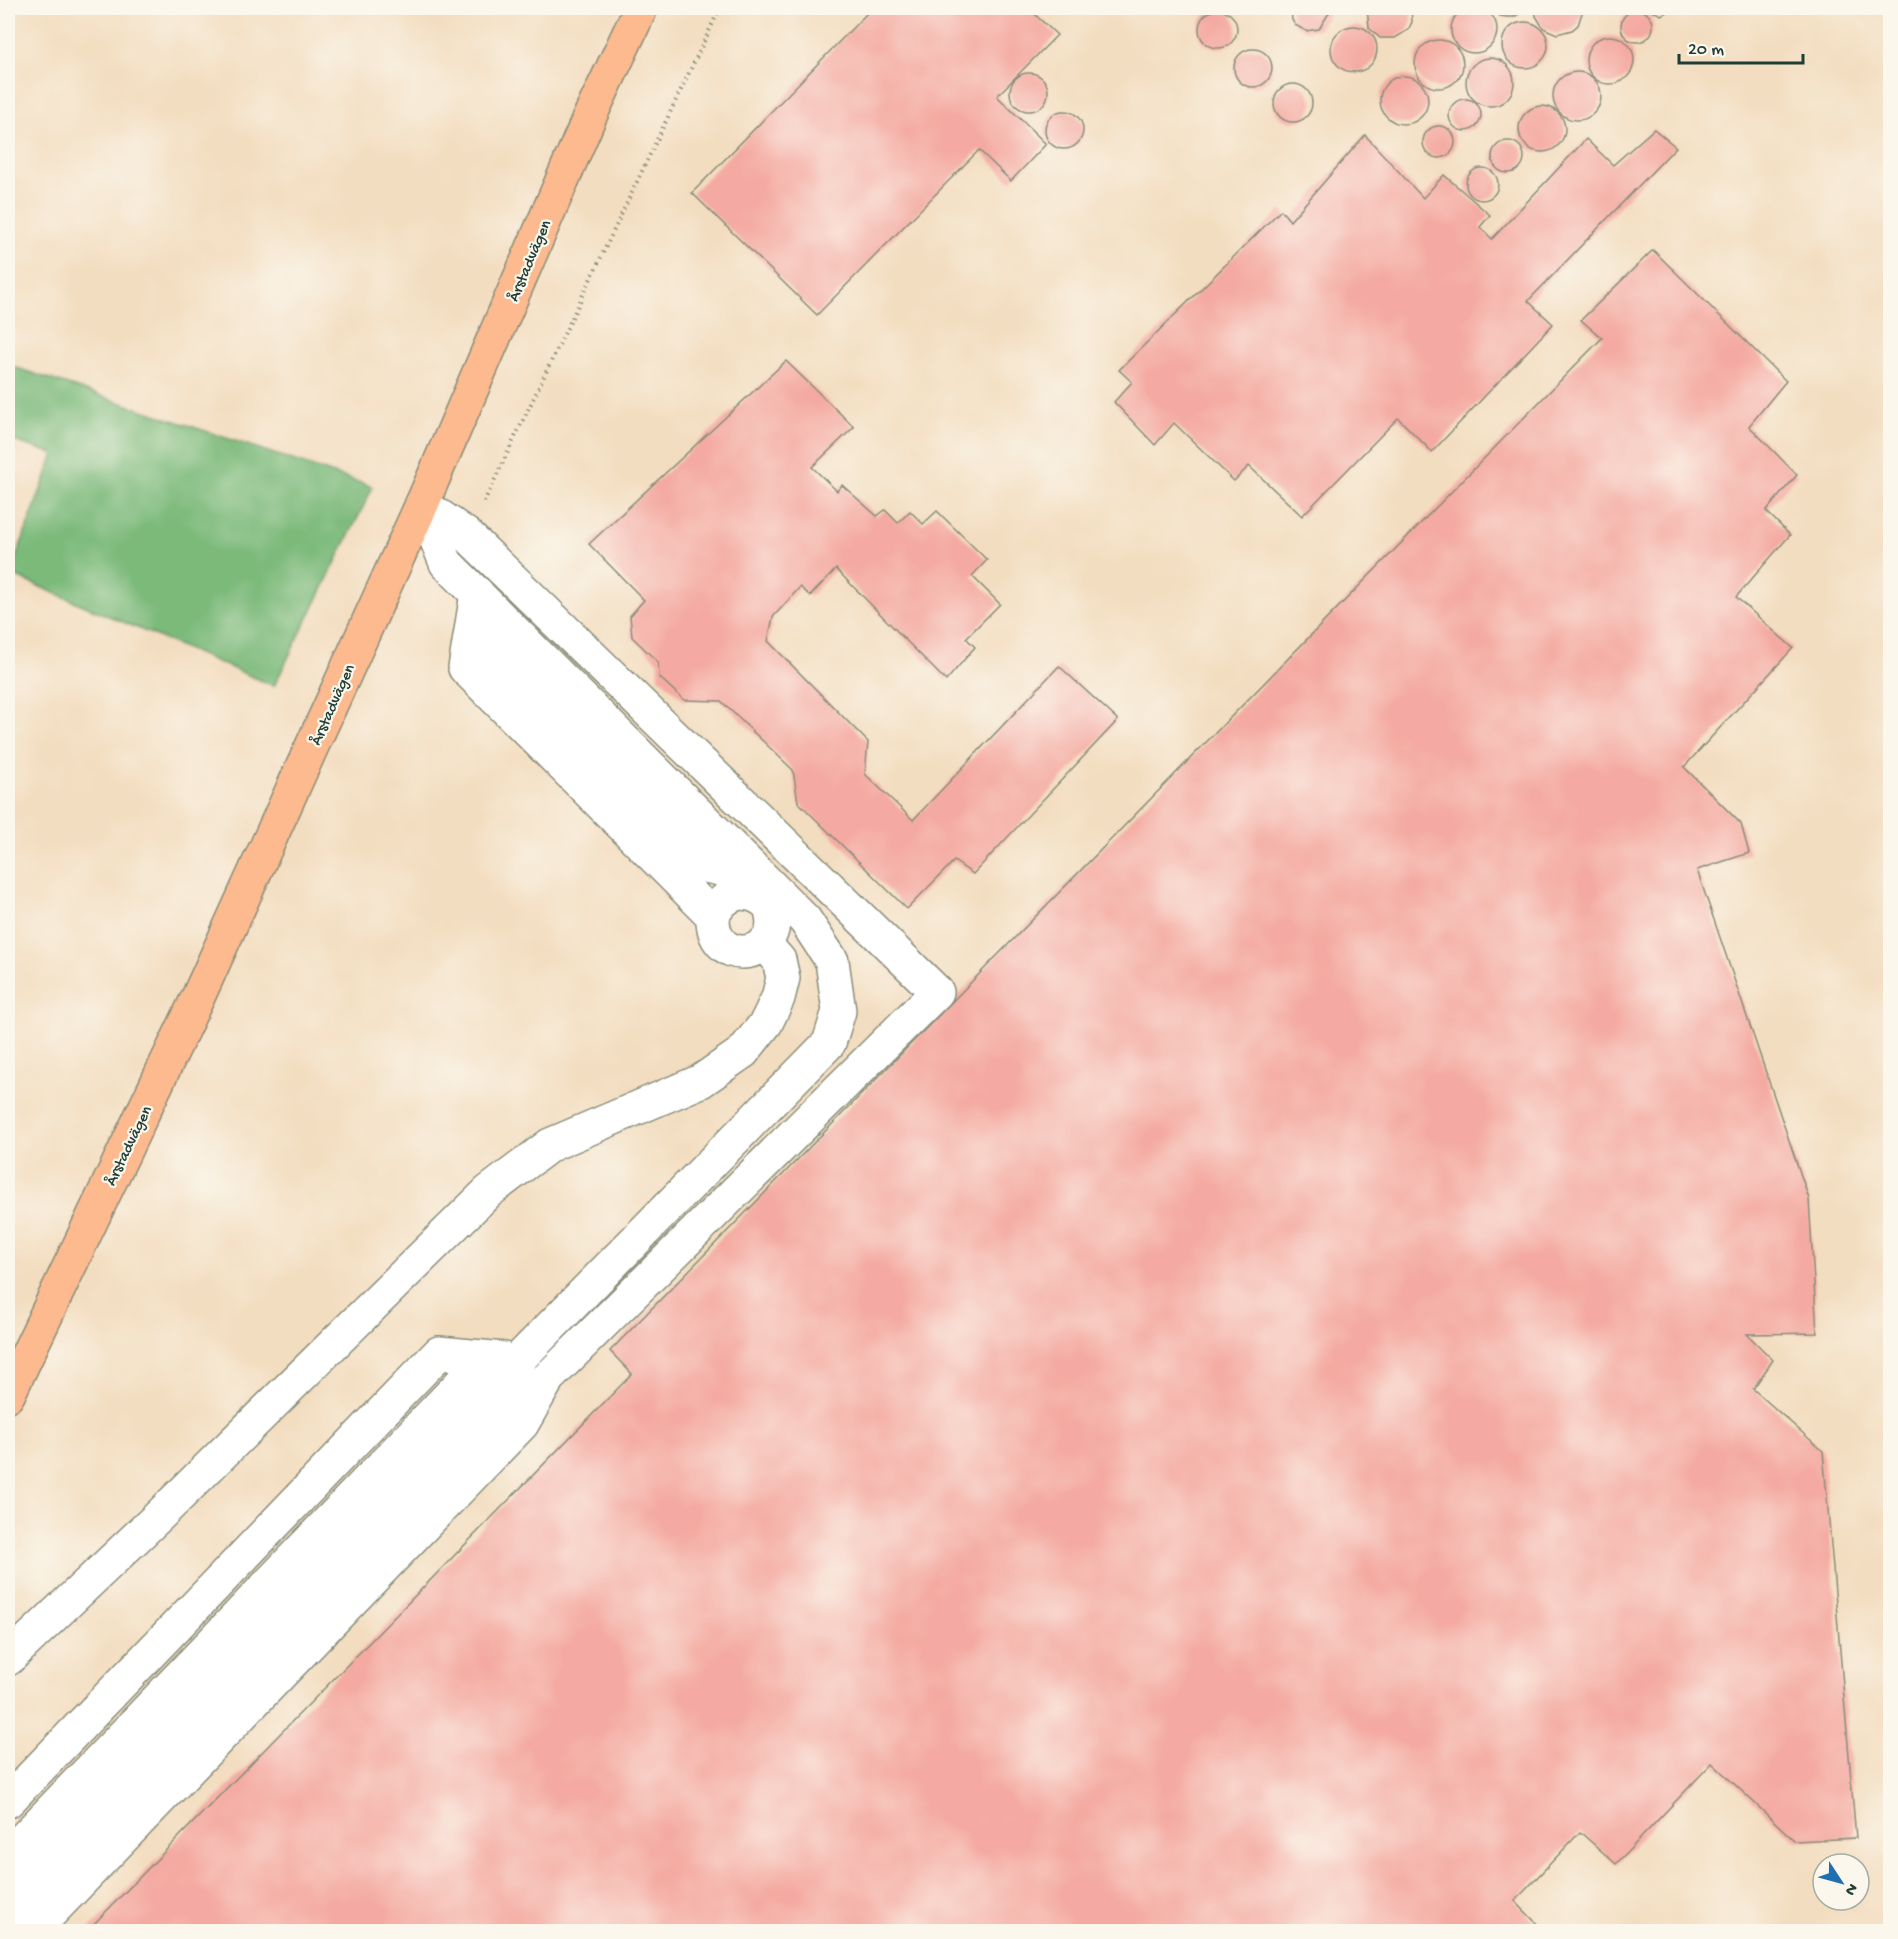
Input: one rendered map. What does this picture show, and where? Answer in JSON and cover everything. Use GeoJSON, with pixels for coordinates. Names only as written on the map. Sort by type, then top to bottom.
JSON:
{"type":"FeatureCollection","features":[{"type":"Feature","properties":{"kind":"main road","name":"Årstadvägen"},"geometry":{"type":"LineString","coordinates":[[8,1395],[198,998],[422,504],[590,116],[642,8]]}},
{"type":"Feature","properties":{"kind":"lane"},"geometry":{"type":"LineString","coordinates":[[8,1923],[513,1400],[547,1379],[937,992],[467,535],[422,504]]}},
{"type":"Feature","properties":{"kind":"lane"},"geometry":{"type":"LineString","coordinates":[[8,1890],[517,1360],[829,1043],[839,1011],[832,961],[805,920],[762,878],[706,866],[487,649],[477,593],[446,563],[422,504]]}},
{"type":"Feature","properties":{"kind":"lane"},"geometry":{"type":"LineString","coordinates":[[477,593],[465,668],[713,916],[716,935],[728,949],[747,952],[765,944],[770,935],[773,915],[761,898],[752,893],[732,894],[723,899],[713,916]]}},
{"type":"Feature","properties":{"kind":"lane"},"geometry":{"type":"LineString","coordinates":[[8,1659],[160,1515],[488,1192],[550,1145],[701,1081],[743,1052],[766,1023],[778,998],[783,978],[779,960],[765,944]]}},
{"type":"Feature","properties":{"kind":"lane"},"geometry":{"type":"LineString","coordinates":[[8,1801],[439,1353],[517,1360]]}},
{"type":"Feature","properties":{"kind":"lane"},"geometry":{"type":"LineString","coordinates":[[8,1855],[469,1375],[517,1360]]}},
{"type":"Feature","properties":{"kind":"lane"},"geometry":{"type":"LineString","coordinates":[[32,1932],[522,1424],[547,1379]]}},
{"type":"Feature","properties":{"kind":"path"},"geometry":{"type":"LineString","coordinates":[[467,535],[527,416],[720,8]]}},
{"type":"Feature","properties":{"kind":"green space"},"geometry":{"type":"Polygon","coordinates":[[[8,365],[373,487],[274,686],[10,574],[54,454],[8,439],[8,365]]]}},
{"type":"Feature","properties":{"kind":"building"},"geometry":{"type":"Polygon","coordinates":[[[1474,7],[1483,8],[1491,13],[1496,21],[1496,39],[1491,47],[1483,52],[1474,53],[1465,52],[1457,47],[1452,39],[1451,30],[1452,21],[1457,13],[1465,8],[1474,7]]]}},
{"type":"Feature","properties":{"kind":"building"},"geometry":{"type":"Polygon","coordinates":[[[872,8],[1028,8],[1057,35],[997,96],[1046,144],[1011,181],[979,150],[817,315],[692,193],[872,8]]]}},
{"type":"Feature","properties":{"kind":"building"},"geometry":{"type":"Polygon","coordinates":[[[1291,8],[1328,8],[1329,13],[1319,29],[1306,31],[1295,25],[1291,8]]]}},
{"type":"Feature","properties":{"kind":"building"},"geometry":{"type":"Polygon","coordinates":[[[1367,8],[1411,8],[1412,22],[1408,30],[1395,38],[1380,38],[1369,28],[1367,8]]]}},
{"type":"Feature","properties":{"kind":"building"},"geometry":{"type":"Polygon","coordinates":[[[1490,8],[1528,8],[1514,17],[1507,17],[1500,16],[1490,8]]]}},
{"type":"Feature","properties":{"kind":"building"},"geometry":{"type":"Polygon","coordinates":[[[1535,8],[1582,8],[1583,10],[1578,25],[1572,30],[1557,34],[1543,28],[1536,16],[1535,8]]]}},
{"type":"Feature","properties":{"kind":"building"},"geometry":{"type":"Polygon","coordinates":[[[1647,8],[1675,8],[1661,15],[1647,8]]]}},
{"type":"Feature","properties":{"kind":"building"},"geometry":{"type":"Polygon","coordinates":[[[1218,10],[1232,15],[1237,29],[1232,43],[1218,48],[1204,43],[1199,29],[1204,15],[1218,10]]]}},
{"type":"Feature","properties":{"kind":"building"},"geometry":{"type":"Polygon","coordinates":[[[1637,10],[1648,15],[1653,26],[1648,37],[1637,42],[1626,37],[1621,26],[1626,15],[1637,10]]]}},
{"type":"Feature","properties":{"kind":"building"},"geometry":{"type":"Polygon","coordinates":[[[1530,22],[1542,28],[1547,36],[1547,54],[1542,62],[1534,67],[1520,68],[1512,65],[1505,58],[1502,40],[1505,32],[1512,25],[1530,22]]]}},
{"type":"Feature","properties":{"kind":"building"},"geometry":{"type":"Polygon","coordinates":[[[1359,26],[1371,32],[1376,40],[1376,58],[1371,66],[1363,71],[1349,72],[1341,69],[1334,62],[1331,44],[1334,36],[1341,29],[1359,26]]]}},
{"type":"Feature","properties":{"kind":"building"},"geometry":{"type":"Polygon","coordinates":[[[1610,36],[1627,43],[1634,60],[1627,77],[1610,84],[1593,77],[1586,60],[1593,43],[1610,36]]]}},
{"type":"Feature","properties":{"kind":"building"},"geometry":{"type":"Polygon","coordinates":[[[1439,40],[1456,47],[1463,64],[1456,81],[1439,88],[1422,81],[1415,64],[1422,47],[1439,40]]]}},
{"type":"Feature","properties":{"kind":"building"},"geometry":{"type":"Polygon","coordinates":[[[1253,49],[1267,54],[1272,68],[1267,82],[1253,87],[1239,82],[1234,68],[1239,54],[1253,49]]]}},
{"type":"Feature","properties":{"kind":"building"},"geometry":{"type":"Polygon","coordinates":[[[1490,58],[1507,65],[1514,82],[1507,99],[1490,106],[1473,99],[1466,82],[1473,65],[1490,58]]]}},
{"type":"Feature","properties":{"kind":"building"},"geometry":{"type":"Polygon","coordinates":[[[1577,72],[1594,79],[1601,96],[1594,113],[1577,120],[1560,113],[1553,96],[1560,79],[1577,72]]]}},
{"type":"Feature","properties":{"kind":"building"},"geometry":{"type":"Polygon","coordinates":[[[1029,73],[1043,78],[1048,92],[1043,106],[1029,111],[1015,106],[1010,92],[1015,78],[1029,73]]]}},
{"type":"Feature","properties":{"kind":"building"},"geometry":{"type":"Polygon","coordinates":[[[1404,76],[1421,83],[1428,100],[1421,117],[1404,124],[1387,117],[1380,100],[1387,83],[1404,76]]]}},
{"type":"Feature","properties":{"kind":"building"},"geometry":{"type":"Polygon","coordinates":[[[1293,84],[1307,89],[1312,103],[1307,117],[1293,122],[1279,117],[1274,103],[1279,89],[1293,84]]]}},
{"type":"Feature","properties":{"kind":"building"},"geometry":{"type":"Polygon","coordinates":[[[1465,99],[1476,104],[1481,115],[1476,126],[1465,131],[1454,126],[1449,115],[1454,104],[1465,99]]]}},
{"type":"Feature","properties":{"kind":"building"},"geometry":{"type":"Polygon","coordinates":[[[1547,106],[1559,112],[1564,120],[1564,138],[1559,146],[1551,151],[1537,152],[1529,149],[1522,142],[1519,124],[1522,116],[1529,109],[1547,106]]]}},
{"type":"Feature","properties":{"kind":"building"},"geometry":{"type":"Polygon","coordinates":[[[1064,111],[1078,116],[1083,130],[1078,144],[1064,149],[1050,144],[1045,130],[1050,116],[1064,111]]]}},
{"type":"Feature","properties":{"kind":"building"},"geometry":{"type":"Polygon","coordinates":[[[1439,126],[1450,131],[1455,142],[1450,153],[1439,158],[1428,153],[1423,142],[1428,131],[1439,126]]]}},
{"type":"Feature","properties":{"kind":"building"},"geometry":{"type":"Polygon","coordinates":[[[1654,129],[1676,147],[1528,301],[1553,324],[1432,452],[1398,418],[1302,516],[1249,466],[1234,481],[1174,423],[1155,445],[1114,402],[1132,382],[1119,370],[1281,210],[1290,221],[1365,135],[1423,198],[1444,175],[1490,215],[1480,227],[1492,239],[1586,139],[1613,165],[1654,129]]]}},
{"type":"Feature","properties":{"kind":"building"},"geometry":{"type":"Polygon","coordinates":[[[1508,141],[1519,146],[1524,157],[1519,168],[1508,173],[1497,168],[1492,157],[1497,146],[1508,141]]]}},
{"type":"Feature","properties":{"kind":"building"},"geometry":{"type":"Polygon","coordinates":[[[1482,168],[1493,173],[1498,184],[1493,195],[1482,200],[1471,195],[1466,184],[1471,173],[1482,168]]]}},
{"type":"Feature","properties":{"kind":"building"},"geometry":{"type":"Polygon","coordinates":[[[1653,250],[1786,381],[1749,426],[1797,475],[1766,511],[1790,535],[1736,597],[1793,648],[1684,767],[1741,824],[1749,853],[1697,870],[1809,1199],[1817,1333],[1747,1334],[1773,1360],[1753,1389],[1823,1451],[1856,1838],[1795,1841],[1712,1763],[1616,1864],[1580,1832],[1515,1901],[1545,1932],[86,1932],[632,1374],[610,1351],[1602,338],[1581,320],[1653,250]]]}},
{"type":"Feature","properties":{"kind":"building"},"geometry":{"type":"Polygon","coordinates":[[[786,361],[854,427],[812,467],[837,491],[842,485],[877,516],[885,510],[898,523],[910,511],[923,524],[937,511],[987,560],[972,576],[1000,604],[966,638],[975,647],[946,681],[836,569],[810,596],[800,587],[773,617],[768,641],[868,742],[865,774],[913,820],[1059,666],[1118,720],[973,874],[954,861],[907,909],[798,802],[793,770],[721,701],[684,700],[659,677],[658,662],[632,637],[630,616],[644,600],[589,544],[786,361]]]}}]}
